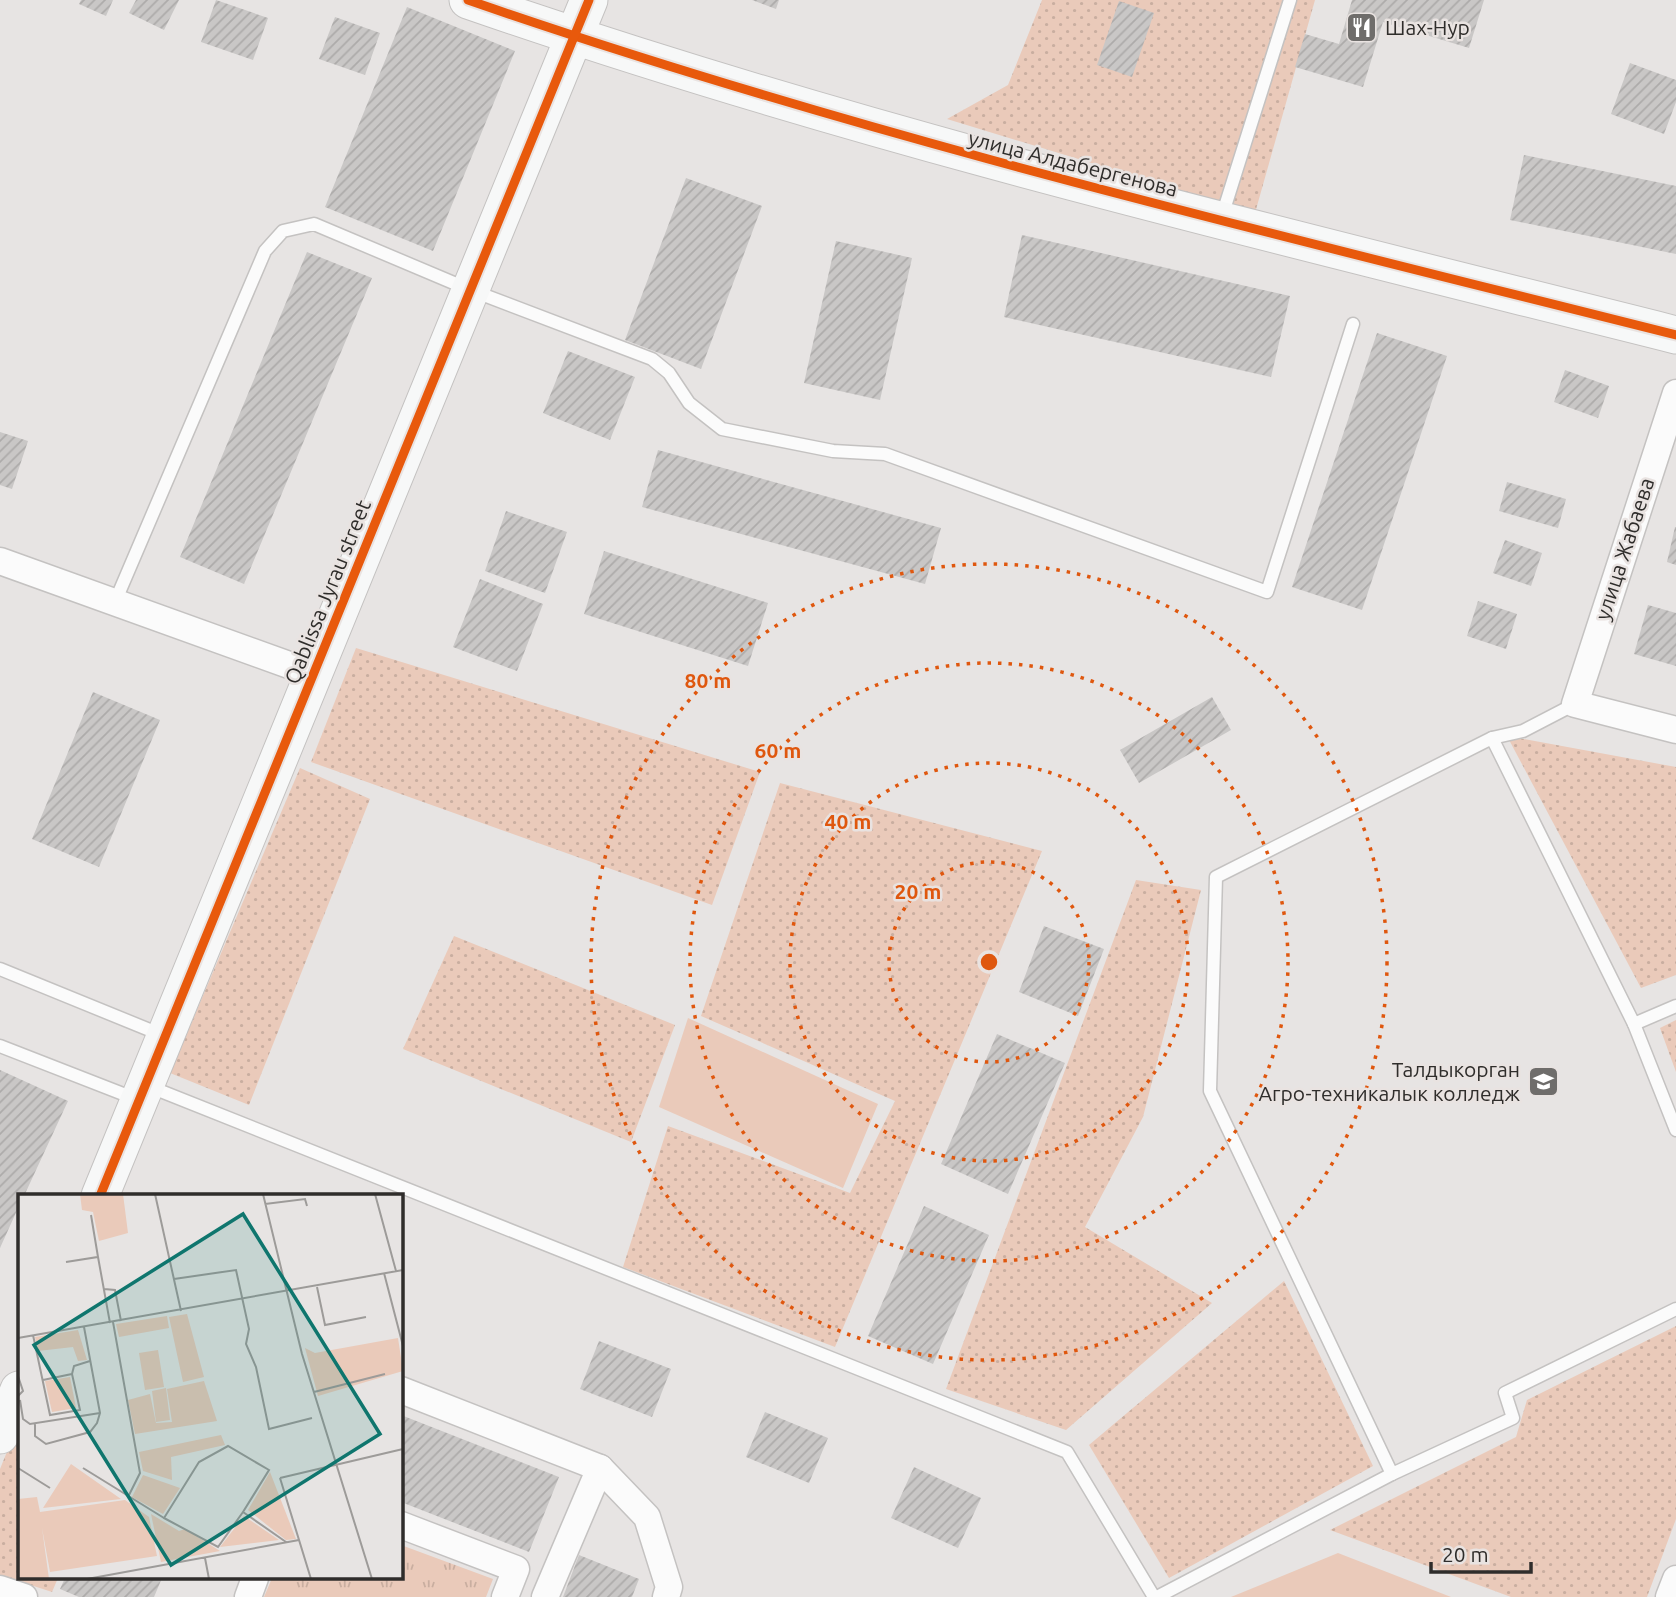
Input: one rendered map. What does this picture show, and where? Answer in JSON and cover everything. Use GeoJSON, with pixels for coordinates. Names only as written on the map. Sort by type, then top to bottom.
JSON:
{"type":"FeatureCollection","features":[{"type":"Feature","properties":{"kind":"street","name":"улица Алдабергенова"},"geometry":{"type":"LineString","coordinates":[[468,0],[575,37],[966,155],[1676,335]]}},
{"type":"Feature","properties":{"kind":"street","name":"Qablissa Jyrau street"},"geometry":{"type":"LineString","coordinates":[[101,1194],[468,289],[589,0]]}},
{"type":"Feature","properties":{"kind":"street","name":"улица Жабаева"},"geometry":{"type":"LineString","coordinates":[[1575,704],[1676,393]]}},
{"type":"Feature","properties":{"kind":"street"},"geometry":{"type":"LineString","coordinates":[[0,561],[314,674]]}},
{"type":"Feature","properties":{"kind":"street"},"geometry":{"type":"LineString","coordinates":[[1575,704],[1676,730]]}},
{"type":"Feature","properties":{"kind":"street"},"geometry":{"type":"LineString","coordinates":[[402,1390],[600,1468],[647,1517],[669,1587],[666,1597]]}},
{"type":"Feature","properties":{"kind":"street"},"geometry":{"type":"LineString","coordinates":[[0,1435],[18,1392]]}},
{"type":"Feature","properties":{"kind":"street"},"geometry":{"type":"LineString","coordinates":[[545,1597],[600,1468]]}},
{"type":"Feature","properties":{"kind":"street"},"geometry":{"type":"LineString","coordinates":[[402,1525],[516,1569],[505,1597]]}},
{"type":"Feature","properties":{"kind":"street"},"geometry":{"type":"LineString","coordinates":[[248,1597],[254,1580]]}},
{"type":"Feature","properties":{"kind":"street"},"geometry":{"type":"LineString","coordinates":[[1669,1597],[1676,1580]]}},
{"type":"Feature","properties":{"kind":"street"},"geometry":{"type":"LineString","coordinates":[[0,1589],[24,1597]]}},
{"type":"Feature","properties":{"kind":"lane"},"geometry":{"type":"LineString","coordinates":[[1220,220],[1290,0]]}},
{"type":"Feature","properties":{"kind":"lane"},"geometry":{"type":"LineString","coordinates":[[115,602],[265,251],[283,231],[314,224],[468,289],[653,359],[669,373],[689,402],[722,429],[833,451],[885,454],[1267,592],[1353,324]]}},
{"type":"Feature","properties":{"kind":"lane"},"geometry":{"type":"LineString","coordinates":[[1392,1474],[1210,1091],[1216,877],[1492,738],[1524,731],[1575,704]]}},
{"type":"Feature","properties":{"kind":"lane"},"geometry":{"type":"LineString","coordinates":[[1492,738],[1634,1024],[1676,1130]]}},
{"type":"Feature","properties":{"kind":"lane"},"geometry":{"type":"LineString","coordinates":[[0,969],[166,1037]]}},
{"type":"Feature","properties":{"kind":"lane"},"geometry":{"type":"LineString","coordinates":[[1634,1024],[1676,1006]]}},
{"type":"Feature","properties":{"kind":"lane"},"geometry":{"type":"LineString","coordinates":[[0,1046],[143,1093],[1067,1452],[1156,1597],[1392,1474],[1513,1418],[1505,1393],[1676,1308]]}},
{"type":"Feature","properties":{"kind":"green space"},"geometry":{"type":"Polygon","coordinates":[[[1042,0],[1315,0],[1255,213],[947,119],[1008,85],[1042,0]]]}},
{"type":"Feature","properties":{"kind":"green space"},"geometry":{"type":"Polygon","coordinates":[[[356,648],[760,772],[712,905],[311,762],[356,648]]]}},
{"type":"Feature","properties":{"kind":"green space"},"geometry":{"type":"Polygon","coordinates":[[[1507,736],[1676,767],[1676,975],[1641,988],[1507,736]]]}},
{"type":"Feature","properties":{"kind":"green space"},"geometry":{"type":"Polygon","coordinates":[[[300,768],[370,799],[249,1105],[170,1073],[300,768]]]}},
{"type":"Feature","properties":{"kind":"green space"},"geometry":{"type":"Polygon","coordinates":[[[780,783],[1042,851],[835,1347],[623,1267],[668,1126],[850,1193],[895,1101],[701,1016],[780,783]]]}},
{"type":"Feature","properties":{"kind":"green space"},"geometry":{"type":"Polygon","coordinates":[[[1136,880],[1201,890],[1143,1117],[1085,1227],[1212,1303],[1066,1430],[946,1389],[1136,880]]]}},
{"type":"Feature","properties":{"kind":"green space"},"geometry":{"type":"Polygon","coordinates":[[[454,936],[675,1025],[631,1142],[403,1049],[454,936]]]}},
{"type":"Feature","properties":{"kind":"green space"},"geometry":{"type":"Polygon","coordinates":[[[688,1018],[878,1104],[843,1188],[659,1107],[688,1018]]]}},
{"type":"Feature","properties":{"kind":"green space"},"geometry":{"type":"Polygon","coordinates":[[[1676,1020],[1676,1072],[1660,1028],[1676,1020]]]}},
{"type":"Feature","properties":{"kind":"green space"},"geometry":{"type":"Polygon","coordinates":[[[1284,1281],[1373,1466],[1169,1578],[1089,1445],[1284,1281]]]}},
{"type":"Feature","properties":{"kind":"green space"},"geometry":{"type":"Polygon","coordinates":[[[1676,1326],[1676,1519],[1647,1597],[1511,1597],[1330,1530],[1516,1437],[1527,1400],[1676,1326]]]}},
{"type":"Feature","properties":{"kind":"green space"},"geometry":{"type":"Polygon","coordinates":[[[18,1424],[18,1580],[57,1580],[52,1592],[0,1575],[0,1469],[18,1424]]]}},
{"type":"Feature","properties":{"kind":"green space"},"geometry":{"type":"Polygon","coordinates":[[[402,1545],[493,1579],[486,1597],[264,1597],[271,1580],[402,1580],[402,1545]]]}},
{"type":"Feature","properties":{"kind":"green space"},"geometry":{"type":"Polygon","coordinates":[[[1338,1553],[1451,1597],[1231,1597],[1338,1553]]]}},
{"type":"Feature","properties":{"kind":"building"},"geometry":{"type":"Polygon","coordinates":[[[81,0],[113,0],[106,16],[79,4],[81,0]]]}},
{"type":"Feature","properties":{"kind":"building"},"geometry":{"type":"Polygon","coordinates":[[[136,0],[179,0],[164,30],[129,13],[136,0]]]}},
{"type":"Feature","properties":{"kind":"building"},"geometry":{"type":"Polygon","coordinates":[[[216,0],[268,18],[253,60],[201,42],[216,0]]]}},
{"type":"Feature","properties":{"kind":"building"},"geometry":{"type":"Polygon","coordinates":[[[752,0],[779,0],[776,9],[752,0]]]}},
{"type":"Feature","properties":{"kind":"building"},"geometry":{"type":"Polygon","coordinates":[[[1352,0],[1484,0],[1469,48],[1383,22],[1363,87],[1295,67],[1305,34],[1339,44],[1352,0]]]}},
{"type":"Feature","properties":{"kind":"building"},"geometry":{"type":"Polygon","coordinates":[[[1119,1],[1154,13],[1132,77],[1097,65],[1119,1]]]}},
{"type":"Feature","properties":{"kind":"building"},"geometry":{"type":"Polygon","coordinates":[[[407,7],[515,51],[433,251],[325,207],[407,7]]]}},
{"type":"Feature","properties":{"kind":"building"},"geometry":{"type":"Polygon","coordinates":[[[335,17],[380,33],[365,75],[319,59],[335,17]]]}},
{"type":"Feature","properties":{"kind":"building"},"geometry":{"type":"Polygon","coordinates":[[[1630,63],[1676,80],[1676,102],[1664,134],[1611,114],[1630,63]]]}},
{"type":"Feature","properties":{"kind":"building"},"geometry":{"type":"Polygon","coordinates":[[[1524,155],[1676,186],[1676,254],[1510,220],[1524,155]]]}},
{"type":"Feature","properties":{"kind":"building"},"geometry":{"type":"Polygon","coordinates":[[[686,178],[762,206],[701,369],[625,340],[686,178]]]}},
{"type":"Feature","properties":{"kind":"building"},"geometry":{"type":"Polygon","coordinates":[[[1022,235],[1290,296],[1271,377],[1004,317],[1022,235]]]}},
{"type":"Feature","properties":{"kind":"building"},"geometry":{"type":"Polygon","coordinates":[[[836,241],[912,258],[880,400],[804,383],[836,241]]]}},
{"type":"Feature","properties":{"kind":"building"},"geometry":{"type":"Polygon","coordinates":[[[307,252],[372,278],[244,584],[180,557],[307,252]]]}},
{"type":"Feature","properties":{"kind":"building"},"geometry":{"type":"Polygon","coordinates":[[[1377,333],[1447,356],[1362,610],[1292,587],[1377,333]]]}},
{"type":"Feature","properties":{"kind":"building"},"geometry":{"type":"Polygon","coordinates":[[[568,351],[635,377],[610,440],[543,413],[568,351]]]}},
{"type":"Feature","properties":{"kind":"building"},"geometry":{"type":"Polygon","coordinates":[[[1565,370],[1609,386],[1598,418],[1554,402],[1565,370]]]}},
{"type":"Feature","properties":{"kind":"building"},"geometry":{"type":"Polygon","coordinates":[[[0,432],[28,441],[12,489],[0,485],[0,432]]]}},
{"type":"Feature","properties":{"kind":"building"},"geometry":{"type":"Polygon","coordinates":[[[658,450],[941,528],[925,584],[642,507],[658,450]]]}},
{"type":"Feature","properties":{"kind":"building"},"geometry":{"type":"Polygon","coordinates":[[[1507,482],[1566,499],[1558,528],[1499,511],[1507,482]]]}},
{"type":"Feature","properties":{"kind":"building"},"geometry":{"type":"Polygon","coordinates":[[[506,511],[567,532],[545,593],[485,571],[506,511]]]}},
{"type":"Feature","properties":{"kind":"building"},"geometry":{"type":"Polygon","coordinates":[[[1676,527],[1676,565],[1667,562],[1676,527]]]}},
{"type":"Feature","properties":{"kind":"building"},"geometry":{"type":"Polygon","coordinates":[[[1505,540],[1542,553],[1531,586],[1493,573],[1505,540]]]}},
{"type":"Feature","properties":{"kind":"building"},"geometry":{"type":"Polygon","coordinates":[[[604,551],[768,603],[748,666],[584,614],[604,551]]]}},
{"type":"Feature","properties":{"kind":"building"},"geometry":{"type":"Polygon","coordinates":[[[480,579],[543,604],[517,671],[453,647],[480,579]]]}},
{"type":"Feature","properties":{"kind":"building"},"geometry":{"type":"Polygon","coordinates":[[[1478,601],[1517,614],[1506,649],[1467,636],[1478,601]]]}},
{"type":"Feature","properties":{"kind":"building"},"geometry":{"type":"Polygon","coordinates":[[[1648,605],[1676,613],[1676,666],[1634,654],[1648,605]]]}},
{"type":"Feature","properties":{"kind":"building"},"geometry":{"type":"Polygon","coordinates":[[[93,692],[160,720],[99,867],[32,839],[93,692]]]}},
{"type":"Feature","properties":{"kind":"building"},"geometry":{"type":"Polygon","coordinates":[[[1212,697],[1231,730],[1139,783],[1120,750],[1212,697]]]}},
{"type":"Feature","properties":{"kind":"building"},"geometry":{"type":"Polygon","coordinates":[[[1044,926],[1104,949],[1078,1016],[1019,992],[1044,926]]]}},
{"type":"Feature","properties":{"kind":"building"},"geometry":{"type":"Polygon","coordinates":[[[997,1034],[1065,1063],[1008,1194],[941,1164],[997,1034]]]}},
{"type":"Feature","properties":{"kind":"building"},"geometry":{"type":"Polygon","coordinates":[[[0,1070],[68,1101],[25,1194],[18,1194],[18,1208],[0,1248],[0,1070]]]}},
{"type":"Feature","properties":{"kind":"building"},"geometry":{"type":"Polygon","coordinates":[[[924,1206],[989,1235],[933,1364],[868,1336],[924,1206]]]}},
{"type":"Feature","properties":{"kind":"building"},"geometry":{"type":"Polygon","coordinates":[[[599,1341],[671,1369],[652,1417],[580,1389],[599,1341]]]}},
{"type":"Feature","properties":{"kind":"building"},"geometry":{"type":"Polygon","coordinates":[[[765,1412],[828,1438],[809,1483],[746,1457],[765,1412]]]}},
{"type":"Feature","properties":{"kind":"building"},"geometry":{"type":"Polygon","coordinates":[[[402,1415],[559,1477],[529,1552],[402,1502],[402,1415]]]}},
{"type":"Feature","properties":{"kind":"building"},"geometry":{"type":"Polygon","coordinates":[[[914,1467],[981,1498],[958,1548],[891,1518],[914,1467]]]}},
{"type":"Feature","properties":{"kind":"building"},"geometry":{"type":"Polygon","coordinates":[[[579,1555],[639,1579],[632,1597],[563,1597],[579,1555]]]}},
{"type":"Feature","properties":{"kind":"building"},"geometry":{"type":"Polygon","coordinates":[[[64,1580],[161,1580],[154,1597],[79,1597],[60,1589],[64,1580]]]}},
{"type":"Feature","properties":{"kind":"cycle path"},"geometry":{"type":"LineString","coordinates":[[468,0],[766,96],[1068,181],[1676,335]]}},
{"type":"Feature","properties":{"kind":"cycle path"},"geometry":{"type":"LineString","coordinates":[[101,1194],[589,0]]}},
{"type":"Feature","properties":{"kind":"place","name":"Шах-Нур"},"geometry":{"type":"Point","coordinates":[1362,28]}},
{"type":"Feature","properties":{"kind":"place","name":"Талдыкорган Агро-техникалык колледж"},"geometry":{"type":"Point","coordinates":[1543,1082]}}]}
